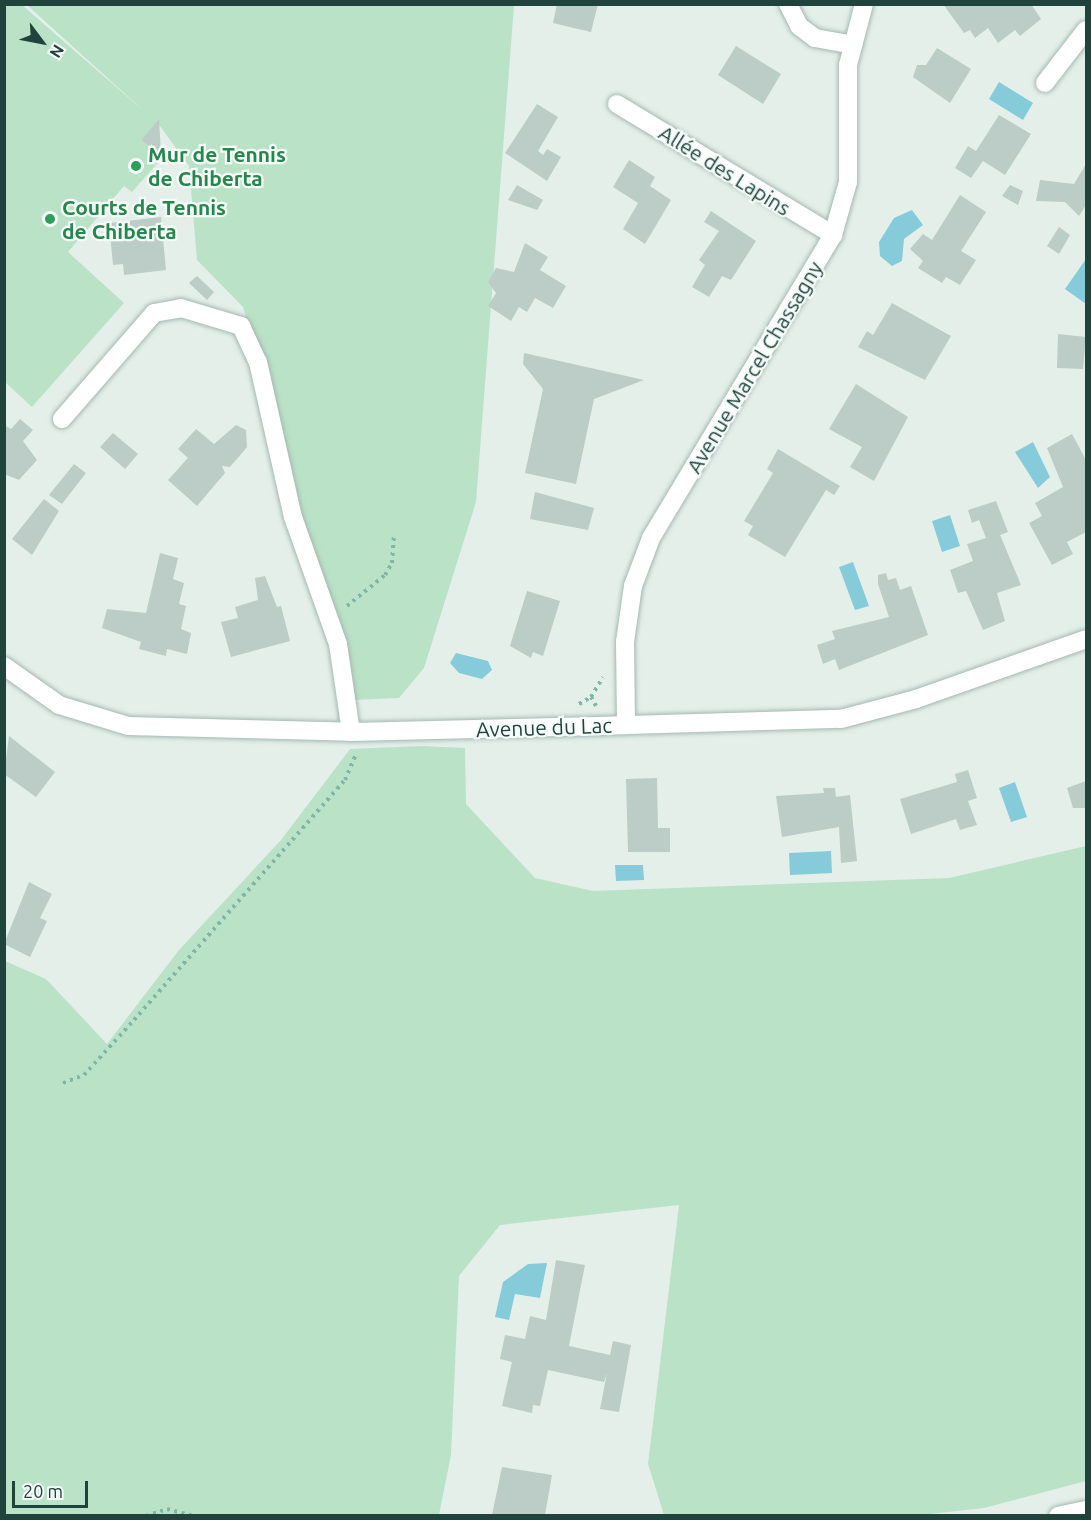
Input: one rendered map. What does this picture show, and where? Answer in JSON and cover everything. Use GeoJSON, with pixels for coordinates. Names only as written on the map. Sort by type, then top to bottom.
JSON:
{"type":"FeatureCollection","features":[{"type":"Feature","properties":{"kind":"street"},"geometry":{"type":"LineString","coordinates":[[788,4],[799,26],[815,38],[853,45]]}},
{"type":"Feature","properties":{"kind":"street","name":"Avenue Marcel Chassagny"},"geometry":{"type":"LineString","coordinates":[[626,724],[627,631],[633,586],[651,538],[833,235],[848,182],[848,65],[864,4]]}},
{"type":"Feature","properties":{"kind":"street"},"geometry":{"type":"LineString","coordinates":[[1045,83],[1086,30]]}},
{"type":"Feature","properties":{"kind":"street","name":"Allée des Lapins"},"geometry":{"type":"LineString","coordinates":[[618,104],[833,235]]}},
{"type":"Feature","properties":{"kind":"street"},"geometry":{"type":"LineString","coordinates":[[62,419],[154,313],[181,308],[241,326],[258,363],[293,517],[338,644],[351,732]]}},
{"type":"Feature","properties":{"kind":"street","name":"Avenue du Lac"},"geometry":{"type":"LineString","coordinates":[[4,666],[59,705],[128,726],[351,732],[842,719],[916,699],[1086,639]]}},
{"type":"Feature","properties":{"kind":"street"},"geometry":{"type":"LineString","coordinates":[[1058,1515],[1086,1510]]}},
{"type":"Feature","properties":{"kind":"path"},"geometry":{"type":"LineString","coordinates":[[345,612],[356,595],[385,575],[392,563],[394,537]]}},
{"type":"Feature","properties":{"kind":"path"},"geometry":{"type":"LineString","coordinates":[[569,707],[591,696]]}},
{"type":"Feature","properties":{"kind":"path"},"geometry":{"type":"LineString","coordinates":[[63,1083],[84,1075],[345,780],[357,751],[351,732]]}},
{"type":"Feature","properties":{"kind":"path"},"geometry":{"type":"LineString","coordinates":[[146,1515],[167,1509],[194,1515]]}},
{"type":"Feature","properties":{"kind":"green space"},"geometry":{"type":"Polygon","coordinates":[[[5,5],[22,5],[145,112],[27,5],[514,5],[476,502],[424,668],[399,698],[354,700],[243,307],[197,260],[189,166],[157,122],[141,140],[162,158],[132,192],[124,186],[68,252],[124,303],[32,407],[5,382],[5,5]]]}},
{"type":"Feature","properties":{"kind":"green space"},"geometry":{"type":"Polygon","coordinates":[[[421,746],[465,748],[466,804],[535,878],[593,891],[949,878],[1086,846],[1086,1481],[984,1508],[921,1515],[664,1515],[648,1464],[679,1205],[500,1225],[459,1276],[451,1455],[439,1515],[5,1515],[5,961],[46,979],[107,1044],[179,950],[281,840],[350,749],[421,746]]]}},
{"type":"Feature","properties":{"kind":"water"},"geometry":{"type":"Polygon","coordinates":[[[999,82],[1033,103],[1023,120],[989,99],[999,82]]]}},
{"type":"Feature","properties":{"kind":"water"},"geometry":{"type":"Polygon","coordinates":[[[912,210],[923,225],[904,239],[902,261],[892,266],[880,256],[879,242],[894,218],[912,210]]]}},
{"type":"Feature","properties":{"kind":"water"},"geometry":{"type":"Polygon","coordinates":[[[1086,259],[1086,304],[1065,289],[1086,259]]]}},
{"type":"Feature","properties":{"kind":"water"},"geometry":{"type":"Polygon","coordinates":[[[1033,442],[1050,477],[1038,488],[1015,452],[1033,442]]]}},
{"type":"Feature","properties":{"kind":"water"},"geometry":{"type":"Polygon","coordinates":[[[950,515],[960,546],[942,552],[932,521],[950,515]]]}},
{"type":"Feature","properties":{"kind":"water"},"geometry":{"type":"Polygon","coordinates":[[[853,562],[869,606],[855,610],[839,567],[853,562]]]}},
{"type":"Feature","properties":{"kind":"water"},"geometry":{"type":"Polygon","coordinates":[[[456,653],[488,661],[492,670],[482,679],[459,673],[450,663],[456,653]]]}},
{"type":"Feature","properties":{"kind":"water"},"geometry":{"type":"Polygon","coordinates":[[[1015,782],[1027,817],[1011,822],[999,788],[1015,782]]]}},
{"type":"Feature","properties":{"kind":"water"},"geometry":{"type":"Polygon","coordinates":[[[831,851],[832,873],[790,875],[789,853],[831,851]]]}},
{"type":"Feature","properties":{"kind":"water"},"geometry":{"type":"Polygon","coordinates":[[[615,865],[643,865],[644,880],[616,881],[615,865]]]}},
{"type":"Feature","properties":{"kind":"water"},"geometry":{"type":"Polygon","coordinates":[[[547,1263],[540,1298],[515,1294],[509,1320],[495,1317],[503,1282],[528,1264],[547,1263]]]}},
{"type":"Feature","properties":{"kind":"building"},"geometry":{"type":"Polygon","coordinates":[[[557,4],[598,4],[591,32],[553,23],[557,4]]]}},
{"type":"Feature","properties":{"kind":"building"},"geometry":{"type":"Polygon","coordinates":[[[943,4],[1031,4],[1041,19],[1020,36],[1015,30],[998,43],[988,28],[975,38],[970,30],[964,33],[943,4]]]}},
{"type":"Feature","properties":{"kind":"building"},"geometry":{"type":"Polygon","coordinates":[[[736,46],[781,74],[763,104],[718,75],[736,46]]]}},
{"type":"Feature","properties":{"kind":"building"},"geometry":{"type":"Polygon","coordinates":[[[937,48],[971,69],[950,103],[913,77],[917,65],[926,65],[937,48]]]}},
{"type":"Feature","properties":{"kind":"building"},"geometry":{"type":"Polygon","coordinates":[[[537,104],[558,117],[538,151],[543,155],[547,149],[561,157],[547,181],[505,153],[537,104]]]}},
{"type":"Feature","properties":{"kind":"building"},"geometry":{"type":"Polygon","coordinates":[[[999,115],[1031,134],[1005,175],[983,161],[971,178],[955,168],[968,146],[976,151],[999,115]]]}},
{"type":"Feature","properties":{"kind":"building"},"geometry":{"type":"Polygon","coordinates":[[[159,119],[161,153],[159,155],[141,140],[159,119]]]}},
{"type":"Feature","properties":{"kind":"building"},"geometry":{"type":"Polygon","coordinates":[[[629,160],[655,177],[650,186],[671,200],[645,244],[623,229],[638,203],[613,187],[629,160]]]}},
{"type":"Feature","properties":{"kind":"building"},"geometry":{"type":"Polygon","coordinates":[[[1086,164],[1086,205],[1079,216],[1065,202],[1036,201],[1040,180],[1074,184],[1086,164]]]}},
{"type":"Feature","properties":{"kind":"building"},"geometry":{"type":"Polygon","coordinates":[[[517,185],[543,200],[537,210],[508,200],[517,185]]]}},
{"type":"Feature","properties":{"kind":"building"},"geometry":{"type":"Polygon","coordinates":[[[1010,185],[1023,191],[1018,205],[1002,196],[1010,185]]]}},
{"type":"Feature","properties":{"kind":"building"},"geometry":{"type":"Polygon","coordinates":[[[960,195],[986,212],[961,251],[976,260],[960,285],[946,277],[942,283],[918,268],[923,261],[910,249],[923,234],[932,240],[960,195]]]}},
{"type":"Feature","properties":{"kind":"building"},"geometry":{"type":"Polygon","coordinates":[[[711,211],[756,241],[731,280],[722,276],[709,297],[692,287],[705,265],[699,260],[719,231],[704,222],[711,211]]]}},
{"type":"Feature","properties":{"kind":"building"},"geometry":{"type":"Polygon","coordinates":[[[161,217],[166,270],[124,275],[123,264],[113,265],[109,223],[161,217]]]}},
{"type":"Feature","properties":{"kind":"building"},"geometry":{"type":"Polygon","coordinates":[[[1059,227],[1070,235],[1059,254],[1047,246],[1059,227]]]}},
{"type":"Feature","properties":{"kind":"building"},"geometry":{"type":"Polygon","coordinates":[[[525,243],[548,257],[540,270],[566,286],[553,308],[535,298],[527,312],[519,307],[511,321],[488,306],[496,293],[488,282],[496,268],[514,272],[525,243]]]}},
{"type":"Feature","properties":{"kind":"building"},"geometry":{"type":"Polygon","coordinates":[[[197,276],[214,292],[207,300],[189,283],[197,276]]]}},
{"type":"Feature","properties":{"kind":"building"},"geometry":{"type":"Polygon","coordinates":[[[892,303],[951,336],[925,380],[858,347],[867,331],[873,335],[892,303]]]}},
{"type":"Feature","properties":{"kind":"building"},"geometry":{"type":"Polygon","coordinates":[[[1058,334],[1086,337],[1083,369],[1057,368],[1058,334]]]}},
{"type":"Feature","properties":{"kind":"building"},"geometry":{"type":"Polygon","coordinates":[[[524,353],[644,380],[594,399],[576,484],[525,473],[543,389],[523,364],[524,353]]]}},
{"type":"Feature","properties":{"kind":"building"},"geometry":{"type":"Polygon","coordinates":[[[856,384],[908,417],[874,481],[850,467],[862,447],[829,429],[856,384]]]}},
{"type":"Feature","properties":{"kind":"building"},"geometry":{"type":"Polygon","coordinates":[[[20,419],[33,430],[23,441],[37,460],[19,480],[4,474],[4,425],[11,429],[20,419]]]}},
{"type":"Feature","properties":{"kind":"building"},"geometry":{"type":"Polygon","coordinates":[[[236,425],[246,430],[247,447],[230,467],[222,466],[225,473],[197,506],[168,480],[188,458],[178,449],[196,429],[214,444],[236,425]]]}},
{"type":"Feature","properties":{"kind":"building"},"geometry":{"type":"Polygon","coordinates":[[[113,433],[138,454],[125,469],[100,447],[113,433]]]}},
{"type":"Feature","properties":{"kind":"building"},"geometry":{"type":"Polygon","coordinates":[[[1072,434],[1086,460],[1086,532],[1067,542],[1073,554],[1052,565],[1029,523],[1042,516],[1035,503],[1063,487],[1047,448],[1072,434]]]}},
{"type":"Feature","properties":{"kind":"building"},"geometry":{"type":"Polygon","coordinates":[[[778,449],[840,486],[834,495],[826,490],[785,557],[748,535],[753,526],[744,521],[773,473],[767,469],[778,449]]]}},
{"type":"Feature","properties":{"kind":"building"},"geometry":{"type":"Polygon","coordinates":[[[74,464],[86,473],[62,504],[49,495],[74,464]]]}},
{"type":"Feature","properties":{"kind":"building"},"geometry":{"type":"Polygon","coordinates":[[[535,492],[594,508],[588,530],[530,519],[535,492]]]}},
{"type":"Feature","properties":{"kind":"building"},"geometry":{"type":"Polygon","coordinates":[[[44,499],[59,511],[32,555],[12,539],[44,499]]]}},
{"type":"Feature","properties":{"kind":"building"},"geometry":{"type":"Polygon","coordinates":[[[996,501],[1008,532],[1000,535],[1021,585],[997,593],[1005,621],[983,630],[966,591],[958,593],[950,570],[973,561],[967,544],[986,538],[979,520],[972,523],[968,510],[996,501]]]}},
{"type":"Feature","properties":{"kind":"building"},"geometry":{"type":"Polygon","coordinates":[[[160,553],[178,558],[173,579],[184,583],[179,604],[186,606],[181,629],[191,633],[187,654],[167,649],[166,656],[139,649],[141,642],[102,628],[107,609],[146,613],[160,553]]]}},
{"type":"Feature","properties":{"kind":"building"},"geometry":{"type":"Polygon","coordinates":[[[886,573],[888,580],[896,578],[900,590],[911,586],[928,635],[839,670],[835,659],[823,664],[817,645],[835,639],[832,631],[889,617],[878,584],[878,575],[886,573]]]}},
{"type":"Feature","properties":{"kind":"building"},"geometry":{"type":"Polygon","coordinates":[[[265,576],[277,607],[281,606],[290,641],[231,657],[221,622],[238,618],[235,607],[258,600],[255,578],[265,576]]]}},
{"type":"Feature","properties":{"kind":"building"},"geometry":{"type":"Polygon","coordinates":[[[527,591],[560,601],[543,656],[533,652],[531,658],[510,646],[527,591]]]}},
{"type":"Feature","properties":{"kind":"building"},"geometry":{"type":"Polygon","coordinates":[[[9,736],[55,772],[36,797],[4,774],[9,736]]]}},
{"type":"Feature","properties":{"kind":"building"},"geometry":{"type":"Polygon","coordinates":[[[968,770],[977,798],[968,801],[977,825],[960,830],[956,819],[911,834],[900,799],[957,782],[955,774],[968,770]]]}},
{"type":"Feature","properties":{"kind":"building"},"geometry":{"type":"Polygon","coordinates":[[[657,778],[658,828],[670,828],[670,852],[628,852],[626,779],[657,778]]]}},
{"type":"Feature","properties":{"kind":"building"},"geometry":{"type":"Polygon","coordinates":[[[1086,781],[1086,808],[1073,808],[1067,788],[1086,781]]]}},
{"type":"Feature","properties":{"kind":"building"},"geometry":{"type":"Polygon","coordinates":[[[823,788],[835,788],[836,797],[850,795],[857,861],[841,863],[839,827],[782,837],[776,796],[824,793],[823,788]]]}},
{"type":"Feature","properties":{"kind":"building"},"geometry":{"type":"Polygon","coordinates":[[[29,882],[52,894],[40,918],[47,921],[30,957],[4,944],[29,882]]]}},
{"type":"Feature","properties":{"kind":"building"},"geometry":{"type":"Polygon","coordinates":[[[556,1260],[585,1265],[569,1346],[610,1355],[613,1341],[631,1345],[619,1412],[600,1409],[607,1373],[604,1382],[548,1370],[540,1406],[533,1405],[532,1413],[502,1406],[512,1362],[500,1359],[505,1335],[525,1339],[530,1316],[546,1320],[556,1260]]]}},
{"type":"Feature","properties":{"kind":"building"},"geometry":{"type":"Polygon","coordinates":[[[502,1467],[552,1475],[545,1515],[492,1515],[502,1467]]]}},
{"type":"Feature","properties":{"kind":"place","name":"Mur de Tennis de Chiberta"},"geometry":{"type":"Point","coordinates":[136,166]}},
{"type":"Feature","properties":{"kind":"place","name":"Courts de Tennis de Chiberta"},"geometry":{"type":"Point","coordinates":[50,219]}}]}
